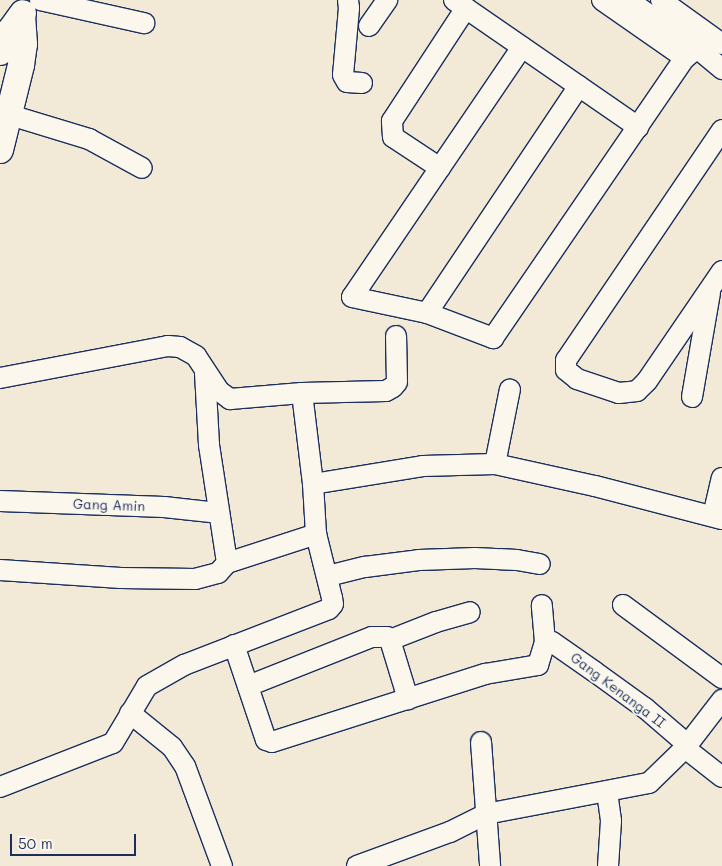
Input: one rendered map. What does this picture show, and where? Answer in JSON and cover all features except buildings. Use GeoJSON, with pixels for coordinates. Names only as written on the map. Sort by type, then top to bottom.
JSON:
{"type":"FeatureCollection","features":[{"type":"Feature","properties":{"kind":"main road"},"geometry":{"type":"LineString","coordinates":[[0,52],[10,31],[30,6]]}},
{"type":"Feature","properties":{"kind":"main road"},"geometry":{"type":"LineString","coordinates":[[0,150],[21,66],[30,6]]}},
{"type":"Feature","properties":{"kind":"street"},"geometry":{"type":"LineString","coordinates":[[348,0],[349,8],[343,75],[347,82],[362,83]]}},
{"type":"Feature","properties":{"kind":"street"},"geometry":{"type":"LineString","coordinates":[[369,26],[387,0]]}},
{"type":"Feature","properties":{"kind":"street"},"geometry":{"type":"LineString","coordinates":[[602,0],[691,53],[722,69]]}},
{"type":"Feature","properties":{"kind":"street"},"geometry":{"type":"LineString","coordinates":[[628,0],[691,53]]}},
{"type":"Feature","properties":{"kind":"street"},"geometry":{"type":"LineString","coordinates":[[661,0],[722,44]]}},
{"type":"Feature","properties":{"kind":"street"},"geometry":{"type":"LineString","coordinates":[[440,168],[393,137],[392,121],[460,4],[638,127]]}},
{"type":"Feature","properties":{"kind":"street"},"geometry":{"type":"LineString","coordinates":[[30,6],[144,23]]}},
{"type":"Feature","properties":{"kind":"street"},"geometry":{"type":"LineString","coordinates":[[522,47],[352,296],[428,313],[493,338],[691,53]]}},
{"type":"Feature","properties":{"kind":"street"},"geometry":{"type":"LineString","coordinates":[[428,313],[578,86]]}},
{"type":"Feature","properties":{"kind":"street"},"geometry":{"type":"LineString","coordinates":[[10,115],[89,139],[142,168]]}},
{"type":"Feature","properties":{"kind":"street"},"geometry":{"type":"LineString","coordinates":[[722,130],[566,360],[566,370],[577,379],[619,393],[637,391],[647,381],[722,271]]}},
{"type":"Feature","properties":{"kind":"street"},"geometry":{"type":"LineString","coordinates":[[692,397],[711,288]]}},
{"type":"Feature","properties":{"kind":"street"},"geometry":{"type":"LineString","coordinates":[[0,378],[168,346],[180,347],[196,356],[205,373],[219,391],[230,399],[302,393],[386,391],[394,388],[397,382],[396,336]]}},
{"type":"Feature","properties":{"kind":"street"},"geometry":{"type":"LineString","coordinates":[[205,373],[209,445],[227,563]]}},
{"type":"Feature","properties":{"kind":"street"},"geometry":{"type":"LineString","coordinates":[[495,464],[510,390]]}},
{"type":"Feature","properties":{"kind":"street"},"geometry":{"type":"LineString","coordinates":[[0,787],[106,747],[119,736],[130,713],[147,686],[184,665],[283,628],[329,609],[333,604],[328,576],[316,534],[313,484],[302,393]]}},
{"type":"Feature","properties":{"kind":"street"},"geometry":{"type":"LineString","coordinates":[[313,484],[423,466],[495,464],[558,477],[698,514],[718,517],[722,478]]}},
{"type":"Feature","properties":{"kind":"street","name":"Gang Amin"},"geometry":{"type":"LineString","coordinates":[[0,501],[164,507],[218,513]]}},
{"type":"Feature","properties":{"kind":"street"},"geometry":{"type":"LineString","coordinates":[[0,570],[177,580],[195,579],[215,574],[227,563],[316,534]]}},
{"type":"Feature","properties":{"kind":"street"},"geometry":{"type":"LineString","coordinates":[[328,576],[365,567],[419,560],[475,558],[517,560],[540,564]]}},
{"type":"Feature","properties":{"kind":"street"},"geometry":{"type":"LineString","coordinates":[[234,645],[268,742],[486,674],[537,666],[545,642],[542,606]]}},
{"type":"Feature","properties":{"kind":"street"},"geometry":{"type":"LineString","coordinates":[[623,606],[722,678]]}},
{"type":"Feature","properties":{"kind":"street"},"geometry":{"type":"LineString","coordinates":[[390,640],[436,622],[470,612]]}},
{"type":"Feature","properties":{"kind":"street"},"geometry":{"type":"LineString","coordinates":[[248,686],[372,637],[387,637],[390,640],[408,699]]}},
{"type":"Feature","properties":{"kind":"street","name":"Gang Kenanga II"},"geometry":{"type":"LineString","coordinates":[[545,642],[552,642],[645,708],[686,747],[722,777]]}},
{"type":"Feature","properties":{"kind":"street"},"geometry":{"type":"LineString","coordinates":[[357,866],[450,832],[486,814],[650,783],[686,747],[722,700]]}},
{"type":"Feature","properties":{"kind":"street"},"geometry":{"type":"LineString","coordinates":[[130,713],[172,747],[185,766],[222,866]]}},
{"type":"Feature","properties":{"kind":"street"},"geometry":{"type":"LineString","coordinates":[[481,742],[490,866]]}},
{"type":"Feature","properties":{"kind":"street"},"geometry":{"type":"LineString","coordinates":[[607,792],[610,821],[608,866]]}}]}
